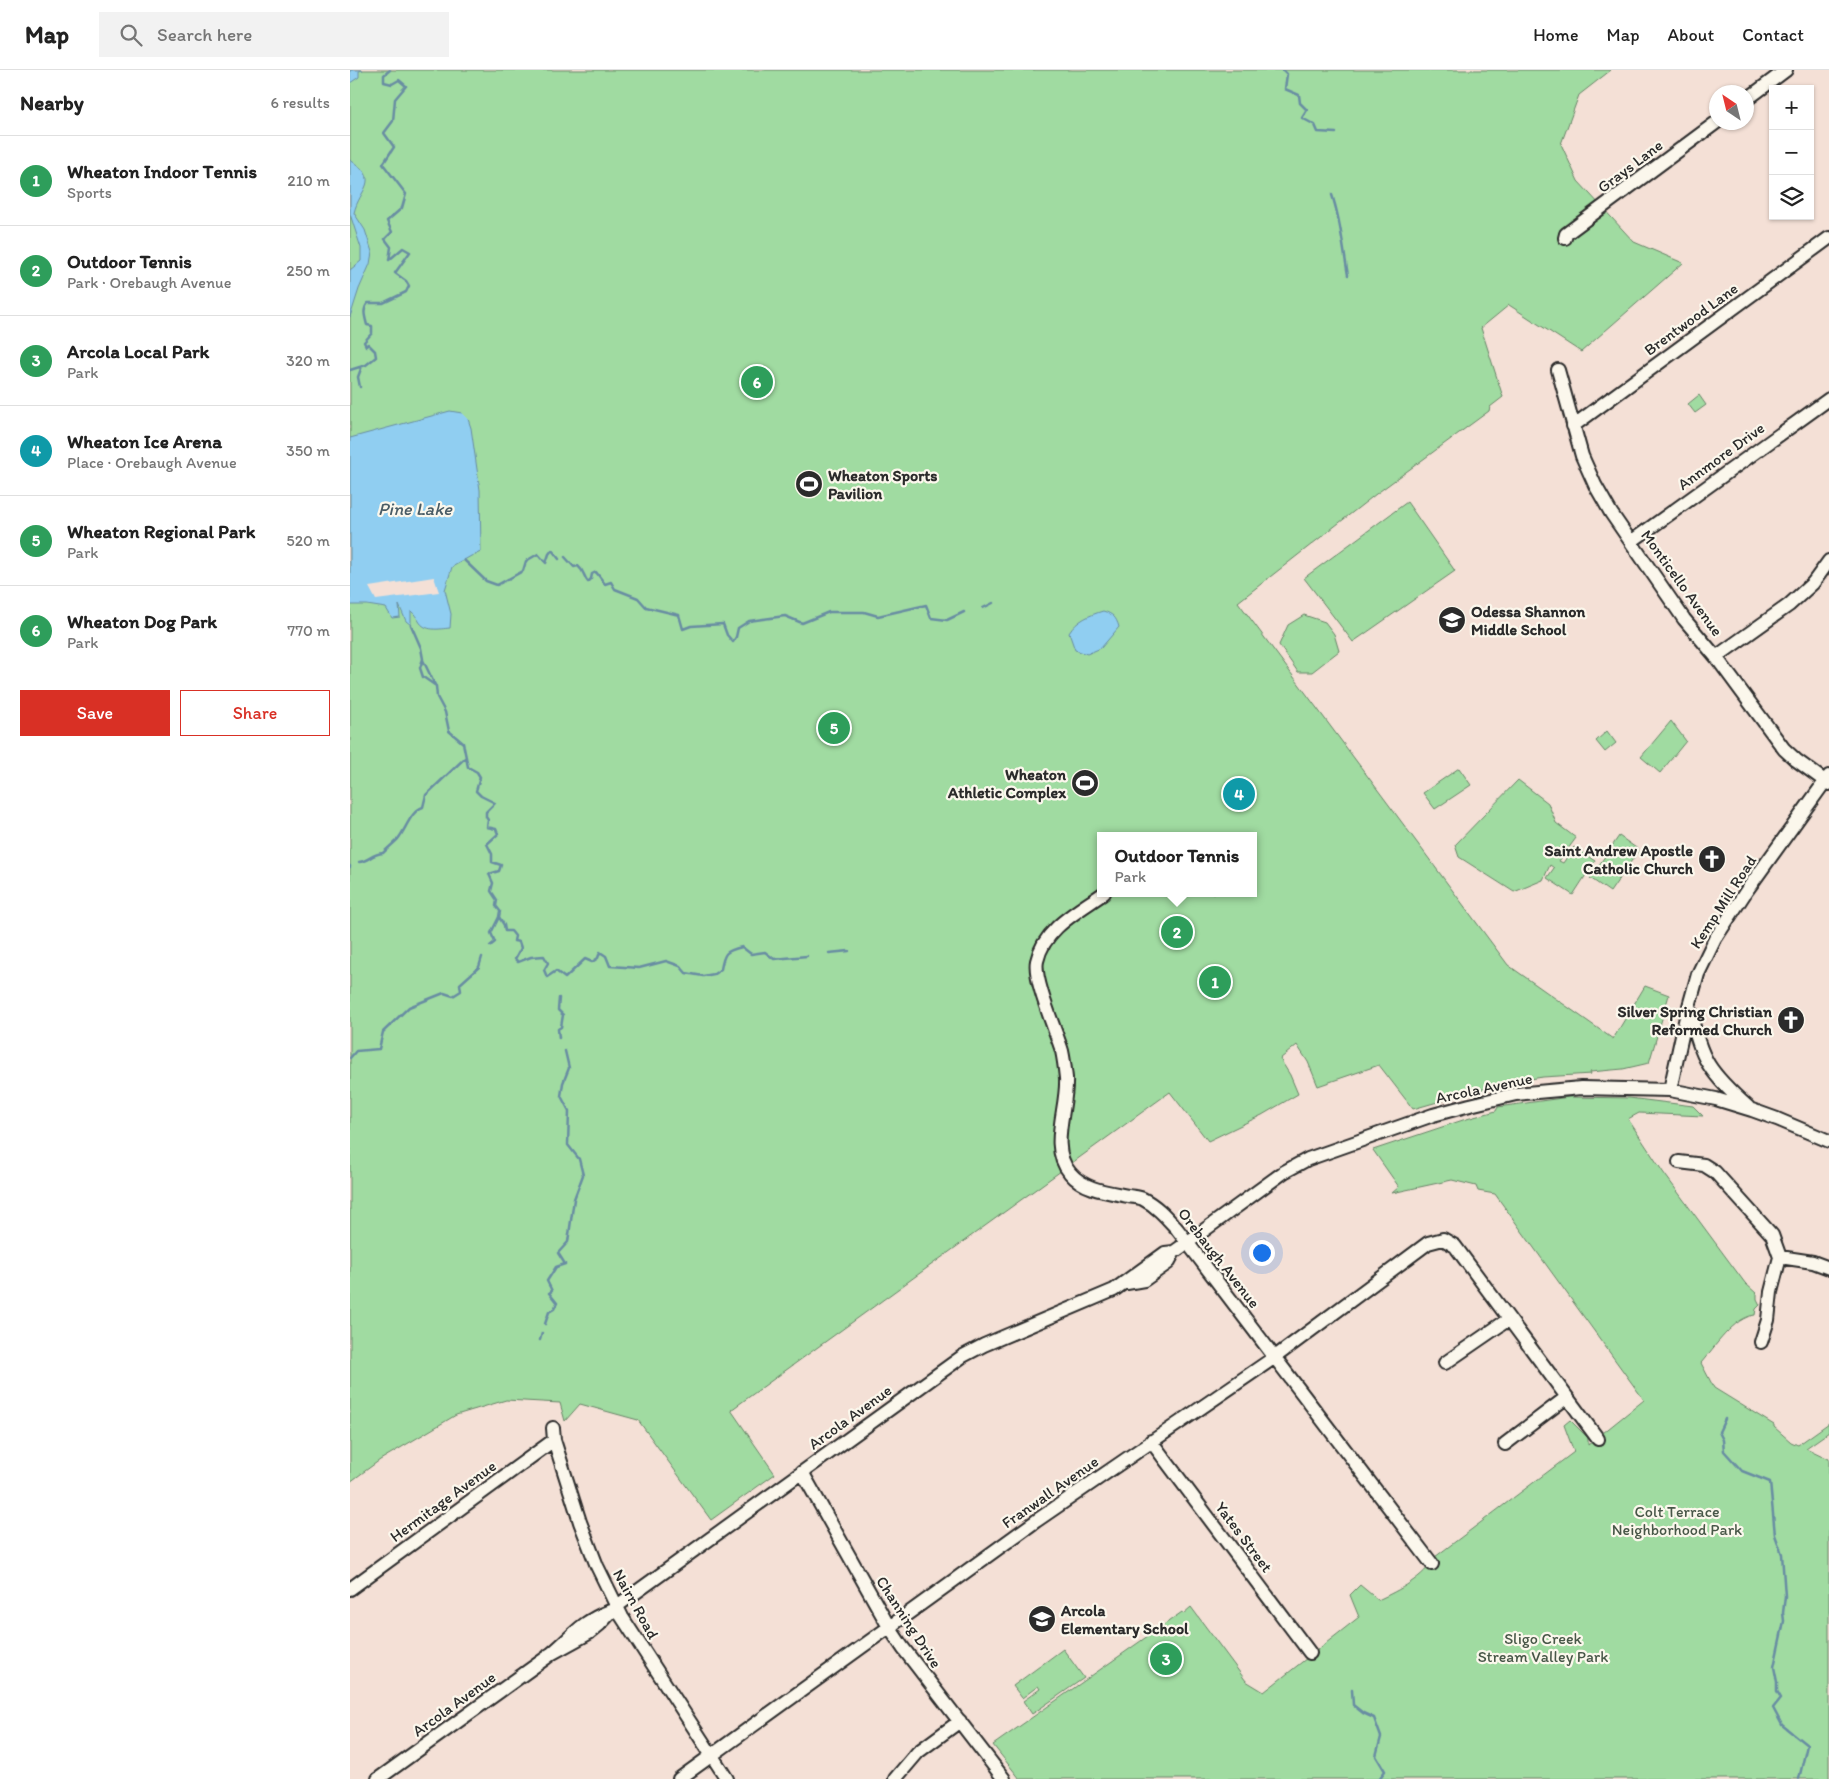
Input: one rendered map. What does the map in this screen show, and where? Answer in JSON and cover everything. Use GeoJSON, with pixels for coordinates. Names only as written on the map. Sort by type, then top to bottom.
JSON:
{"type":"FeatureCollection","features":[{"type":"Feature","properties":{"kind":"street"},"geometry":{"type":"LineString","coordinates":[[1754,94],[1786,70]]}},
{"type":"Feature","properties":{"kind":"street","name":"Grays Lane"},"geometry":{"type":"LineString","coordinates":[[1564,238],[1566,234],[1709,128]]}},
{"type":"Feature","properties":{"kind":"street","name":"Brentwood Lane"},"geometry":{"type":"LineString","coordinates":[[1573,426],[1829,238]]}},
{"type":"Feature","properties":{"kind":"street","name":"Monticello Avenue"},"geometry":{"type":"LineString","coordinates":[[1558,370],[1582,456],[1595,485],[1611,513],[1684,619],[1716,657],[1784,749],[1796,760],[1828,780]]}},
{"type":"Feature","properties":{"kind":"street","name":"Annmore Drive"},"geometry":{"type":"LineString","coordinates":[[1632,541],[1829,399]]}},
{"type":"Feature","properties":{"kind":"street"},"geometry":{"type":"LineString","coordinates":[[1716,657],[1789,605],[1813,583],[1829,561]]}},
{"type":"Feature","properties":{"kind":"street","name":"Kemp Mill Road"},"geometry":{"type":"LineString","coordinates":[[1670,1090],[1689,1004],[1698,974],[1715,939],[1747,890],[1828,780]]}},
{"type":"Feature","properties":{"kind":"street","name":"Orebaugh Avenue"},"geometry":{"type":"LineString","coordinates":[[1098,897],[1054,929],[1042,944],[1036,963],[1039,986],[1062,1053],[1066,1080],[1060,1137],[1062,1161],[1079,1182],[1095,1189],[1142,1199],[1162,1212],[1188,1242],[1432,1564]]}},
{"type":"Feature","properties":{"kind":"street"},"geometry":{"type":"LineString","coordinates":[[1689,1004],[1696,1037],[1706,1063],[1720,1082],[1752,1110]]}},
{"type":"Feature","properties":{"kind":"street","name":"Arcola Avenue"},"geometry":{"type":"LineString","coordinates":[[378,1779],[549,1655],[583,1624],[594,1617],[614,1609],[963,1356],[1127,1283],[1136,1273],[1166,1253],[1174,1252],[1284,1172],[1300,1163],[1433,1116],[1470,1105],[1516,1094],[1581,1088],[1670,1090],[1716,1099],[1777,1119],[1829,1141]]}},
{"type":"Feature","properties":{"kind":"street"},"geometry":{"type":"LineString","coordinates":[[1679,1162],[1704,1165],[1715,1172],[1772,1235],[1780,1257],[1771,1292],[1768,1320],[1761,1342]]}},
{"type":"Feature","properties":{"kind":"street","name":"Franwall Avenue"},"geometry":{"type":"LineString","coordinates":[[680,1779],[1036,1521],[1275,1357],[1428,1243],[1443,1239],[1455,1246],[1509,1319]]}},
{"type":"Feature","properties":{"kind":"street"},"geometry":{"type":"LineString","coordinates":[[1780,1257],[1813,1262],[1829,1268]]}},
{"type":"Feature","properties":{"kind":"street"},"geometry":{"type":"LineString","coordinates":[[1445,1363],[1509,1319],[1598,1439]]}},
{"type":"Feature","properties":{"kind":"street"},"geometry":{"type":"LineString","coordinates":[[1505,1444],[1567,1397]]}},
{"type":"Feature","properties":{"kind":"street","name":"Hermitage Avenue"},"geometry":{"type":"LineString","coordinates":[[350,1588],[554,1434]]}},
{"type":"Feature","properties":{"kind":"street","name":"Nairn Road"},"geometry":{"type":"LineString","coordinates":[[554,1434],[580,1522],[614,1609],[622,1617],[726,1779]]}},
{"type":"Feature","properties":{"kind":"street","name":"Yates Street"},"geometry":{"type":"LineString","coordinates":[[1151,1441],[1310,1653]]}},
{"type":"Feature","properties":{"kind":"street","name":"Channing Drive"},"geometry":{"type":"LineString","coordinates":[[802,1472],[889,1627],[903,1648],[1004,1779]]}},
{"type":"Feature","properties":{"kind":"street"},"geometry":{"type":"LineString","coordinates":[[895,1779],[918,1752],[960,1722]]}},
{"type":"Feature","properties":{"kind":"green space"},"geometry":{"type":"Polygon","coordinates":[[[350,70],[1611,70],[1579,95],[1561,144],[1578,181],[1634,242],[1683,263],[1581,352],[1509,305],[1481,328],[1503,397],[1490,407],[1489,411],[1376,494],[1238,602],[1508,965],[1613,1039],[1645,986],[1669,995],[1649,1063],[1623,1069],[1590,1072],[1591,1074],[1543,1077],[1504,1083],[1413,1109],[1379,1065],[1318,1086],[1308,1062],[1297,1045],[1280,1059],[1290,1075],[1298,1094],[1262,1115],[1208,1141],[1170,1092],[731,1410],[775,1474],[711,1520],[638,1420],[580,1404],[565,1421],[560,1403],[506,1400],[456,1415],[380,1460],[350,1482],[350,70]]]}},
{"type":"Feature","properties":{"kind":"green space"},"geometry":{"type":"Polygon","coordinates":[[[1699,395],[1706,405],[1695,413],[1688,404],[1699,395]]]}},
{"type":"Feature","properties":{"kind":"green space"},"geometry":{"type":"Polygon","coordinates":[[[1407,502],[1455,571],[1353,642],[1304,578],[1407,502]]]}},
{"type":"Feature","properties":{"kind":"green space"},"geometry":{"type":"Polygon","coordinates":[[[1304,615],[1325,622],[1334,634],[1339,651],[1312,672],[1298,672],[1279,645],[1288,625],[1304,615]]]}},
{"type":"Feature","properties":{"kind":"green space"},"geometry":{"type":"Polygon","coordinates":[[[1671,721],[1686,741],[1660,773],[1641,757],[1671,721]]]}},
{"type":"Feature","properties":{"kind":"green space"},"geometry":{"type":"Polygon","coordinates":[[[1607,731],[1616,743],[1605,752],[1596,741],[1607,731]]]}},
{"type":"Feature","properties":{"kind":"green space"},"geometry":{"type":"Polygon","coordinates":[[[1459,768],[1471,785],[1435,809],[1423,793],[1459,768]]]}},
{"type":"Feature","properties":{"kind":"green space"},"geometry":{"type":"Polygon","coordinates":[[[1518,780],[1548,803],[1556,823],[1576,838],[1559,861],[1563,863],[1574,847],[1595,861],[1573,895],[1547,878],[1554,868],[1550,865],[1543,880],[1514,892],[1459,857],[1455,845],[1518,780]]]}},
{"type":"Feature","properties":{"kind":"green space"},"geometry":{"type":"Polygon","coordinates":[[[1619,836],[1639,850],[1610,892],[1590,878],[1619,836]]]}},
{"type":"Feature","properties":{"kind":"green space"},"geometry":{"type":"Polygon","coordinates":[[[1569,1097],[1629,1098],[1693,1106],[1703,1116],[1639,1113],[1628,1119],[1663,1172],[1745,1283],[1757,1294],[1760,1305],[1756,1309],[1755,1315],[1747,1317],[1732,1327],[1701,1363],[1714,1388],[1774,1425],[1791,1442],[1798,1445],[1829,1423],[1829,1432],[1806,1448],[1829,1459],[1829,1779],[1020,1779],[993,1745],[1182,1612],[1183,1614],[1191,1607],[1246,1681],[1264,1692],[1359,1617],[1350,1595],[1360,1585],[1378,1600],[1402,1588],[1418,1577],[1435,1557],[1574,1452],[1564,1425],[1570,1420],[1588,1438],[1588,1445],[1644,1400],[1495,1194],[1478,1191],[1476,1186],[1452,1180],[1392,1193],[1399,1187],[1373,1150],[1496,1111],[1498,1107],[1569,1097]]]}},
{"type":"Feature","properties":{"kind":"green space"},"geometry":{"type":"Polygon","coordinates":[[[1063,1649],[1084,1678],[1032,1714],[1023,1701],[1040,1689],[1038,1686],[1022,1698],[1013,1686],[1063,1649]]]}},
{"type":"Feature","properties":{"kind":"water"},"geometry":{"type":"Polygon","coordinates":[[[350,70],[363,70],[359,71],[359,77],[350,83],[350,70]]]}},
{"type":"Feature","properties":{"kind":"water"},"geometry":{"type":"Polygon","coordinates":[[[350,160],[360,167],[367,179],[354,213],[365,230],[372,252],[370,264],[350,317],[350,270],[361,261],[361,248],[350,214],[350,160]]]}},
{"type":"Feature","properties":{"kind":"water","name":"Pine Lake"},"geometry":{"type":"Polygon","coordinates":[[[450,411],[462,413],[468,419],[471,428],[480,490],[481,552],[452,567],[445,590],[451,614],[450,628],[433,629],[425,627],[411,611],[411,625],[406,621],[399,605],[400,617],[392,618],[386,608],[350,605],[350,438],[450,411]]]}},
{"type":"Feature","properties":{"kind":"water"},"geometry":{"type":"Polygon","coordinates":[[[1103,611],[1114,616],[1119,627],[1101,648],[1087,654],[1075,650],[1069,633],[1072,628],[1093,614],[1103,611]]]}},
{"type":"Feature","properties":{"kind":"pier"},"geometry":{"type":"Polygon","coordinates":[[[434,577],[439,592],[376,600],[369,587],[434,577]]]}},
{"type":"Feature","properties":{"kind":"waterway"},"geometry":{"type":"LineString","coordinates":[[350,370],[366,365],[376,357],[375,351],[368,344],[366,346],[364,342],[372,333],[372,326],[367,325],[365,316],[368,303],[383,303],[406,292],[409,286],[406,281],[395,273],[410,252],[403,248],[389,260],[391,247],[385,239],[392,232],[387,221],[402,208],[406,194],[383,164],[394,147],[384,133],[393,121],[395,99],[406,86],[399,80],[392,84],[384,82],[384,75],[390,70]]}},
{"type":"Feature","properties":{"kind":"waterway"},"geometry":{"type":"LineString","coordinates":[[1283,70],[1287,74],[1285,89],[1299,95],[1300,103],[1307,110],[1302,118],[1315,125],[1318,132],[1336,133]]}},
{"type":"Feature","properties":{"kind":"waterway"},"geometry":{"type":"LineString","coordinates":[[1332,195],[1340,225],[1348,275]]}},
{"type":"Feature","properties":{"kind":"waterway"},"geometry":{"type":"LineString","coordinates":[[360,387],[358,377],[362,366]]}},
{"type":"Feature","properties":{"kind":"waterway"},"geometry":{"type":"LineString","coordinates":[[464,560],[486,581],[497,585],[523,571],[526,561],[538,554],[546,563],[552,550],[559,559]]}},
{"type":"Feature","properties":{"kind":"waterway"},"geometry":{"type":"LineString","coordinates":[[565,557],[574,567],[578,566],[580,568],[588,582],[592,574],[596,572],[605,584],[611,582],[615,589],[638,598],[646,607],[679,615],[683,629],[691,626],[723,624],[727,635],[733,642],[738,628],[749,621],[785,616],[802,623],[829,612],[864,612],[878,616],[926,605],[931,618],[947,620],[964,612]]}},
{"type":"Feature","properties":{"kind":"waterway"},"geometry":{"type":"LineString","coordinates":[[983,608],[993,603]]}},
{"type":"Feature","properties":{"kind":"waterway"},"geometry":{"type":"LineString","coordinates":[[411,625],[421,648],[423,659],[420,668],[423,677],[436,686],[437,697],[445,712],[449,731],[463,743],[468,767],[477,772],[480,777],[476,791],[481,796],[495,803],[486,812],[486,817],[488,820],[487,827],[496,829],[498,834],[487,844],[492,854],[492,862],[501,865],[499,871],[489,874],[493,883],[491,891],[497,900],[496,906],[500,911],[499,917],[505,931],[511,931],[515,936],[514,941],[519,942],[521,948],[515,959],[518,962],[531,957],[544,956],[548,963],[544,970],[547,977],[556,971],[565,978],[585,959],[592,962],[598,958],[600,952],[606,956],[610,966],[639,968],[666,961],[680,966],[686,973],[703,976],[714,974],[721,969],[726,954],[742,947],[751,954],[765,952],[774,959],[807,956]]}},
{"type":"Feature","properties":{"kind":"waterway"},"geometry":{"type":"LineString","coordinates":[[423,660],[435,685]]}},
{"type":"Feature","properties":{"kind":"waterway"},"geometry":{"type":"LineString","coordinates":[[359,862],[383,853],[398,839],[415,812],[423,807],[426,795],[466,757]]}},
{"type":"Feature","properties":{"kind":"waterway"},"geometry":{"type":"LineString","coordinates":[[490,946],[495,942],[491,933],[499,917]]}},
{"type":"Feature","properties":{"kind":"waterway"},"geometry":{"type":"LineString","coordinates":[[829,953],[849,951]]}},
{"type":"Feature","properties":{"kind":"waterway"},"geometry":{"type":"LineString","coordinates":[[350,1058],[356,1051],[379,1049],[383,1032],[409,1007],[444,993],[453,996],[461,991],[460,984],[479,967],[482,957]]}},
{"type":"Feature","properties":{"kind":"waterway"},"geometry":{"type":"LineString","coordinates":[[559,998],[558,1010],[563,1015],[561,1027],[558,1029],[559,1038]]}},
{"type":"Feature","properties":{"kind":"waterway"},"geometry":{"type":"LineString","coordinates":[[545,1324],[549,1312],[554,1309],[557,1303],[549,1293],[552,1291],[547,1281],[556,1267],[565,1264],[558,1253],[568,1242],[574,1199],[583,1175],[579,1159],[568,1145],[569,1111],[561,1096],[563,1083],[569,1068],[565,1051]]}},
{"type":"Feature","properties":{"kind":"waterway"},"geometry":{"type":"LineString","coordinates":[[540,1340],[542,1333]]}},
{"type":"Feature","properties":{"kind":"waterway"},"geometry":{"type":"LineString","coordinates":[[1725,1419],[1719,1432],[1723,1440],[1724,1451],[1742,1471],[1770,1482],[1775,1535],[1782,1554],[1785,1596],[1784,1621],[1774,1667],[1777,1691],[1781,1698],[1773,1708],[1782,1725],[1807,1745],[1799,1779]]}},
{"type":"Feature","properties":{"kind":"waterway"},"geometry":{"type":"LineString","coordinates":[[1352,1690],[1353,1705],[1363,1713],[1374,1718],[1381,1737],[1376,1756],[1385,1771],[1379,1779]]}},
{"type":"Feature","properties":{"kind":"place","name":"Wheaton Dog Park"},"geometry":{"type":"Point","coordinates":[757,382]}},
{"type":"Feature","properties":{"kind":"place","name":"Wheaton Sports Pavilion"},"geometry":{"type":"Point","coordinates":[809,484]}},
{"type":"Feature","properties":{"kind":"place","name":"Odessa Shannon Middle School"},"geometry":{"type":"Point","coordinates":[1452,620]}},
{"type":"Feature","properties":{"kind":"place","name":"Wheaton Regional Park"},"geometry":{"type":"Point","coordinates":[834,728]}},
{"type":"Feature","properties":{"kind":"place","name":"Wheaton Athletic Complex"},"geometry":{"type":"Point","coordinates":[1085,783]}},
{"type":"Feature","properties":{"kind":"place","name":"Wheaton Ice Arena"},"geometry":{"type":"Point","coordinates":[1239,794]}},
{"type":"Feature","properties":{"kind":"place","name":"Saint Andrew Apostle Catholic Church"},"geometry":{"type":"Point","coordinates":[1712,859]}},
{"type":"Feature","properties":{"kind":"place","name":"Outdoor Tennis"},"geometry":{"type":"Point","coordinates":[1177,932]}},
{"type":"Feature","properties":{"kind":"place","name":"Wheaton Indoor Tennis"},"geometry":{"type":"Point","coordinates":[1215,982]}},
{"type":"Feature","properties":{"kind":"place","name":"Silver Spring Christian Reformed Church"},"geometry":{"type":"Point","coordinates":[1791,1020]}},
{"type":"Feature","properties":{"kind":"place","name":"Arcola Elementary School"},"geometry":{"type":"Point","coordinates":[1042,1619]}},
{"type":"Feature","properties":{"kind":"place","name":"Arcola Local Park"},"geometry":{"type":"Point","coordinates":[1166,1659]}},
{"type":"Feature","properties":{"kind":"park label","name":"Colt Terrace Neighborhood Park"},"geometry":{"type":"Point","coordinates":[1677,1520]}},
{"type":"Feature","properties":{"kind":"park label","name":"Sligo Creek Stream Valley Park"},"geometry":{"type":"Point","coordinates":[1543,1647]}}]}
